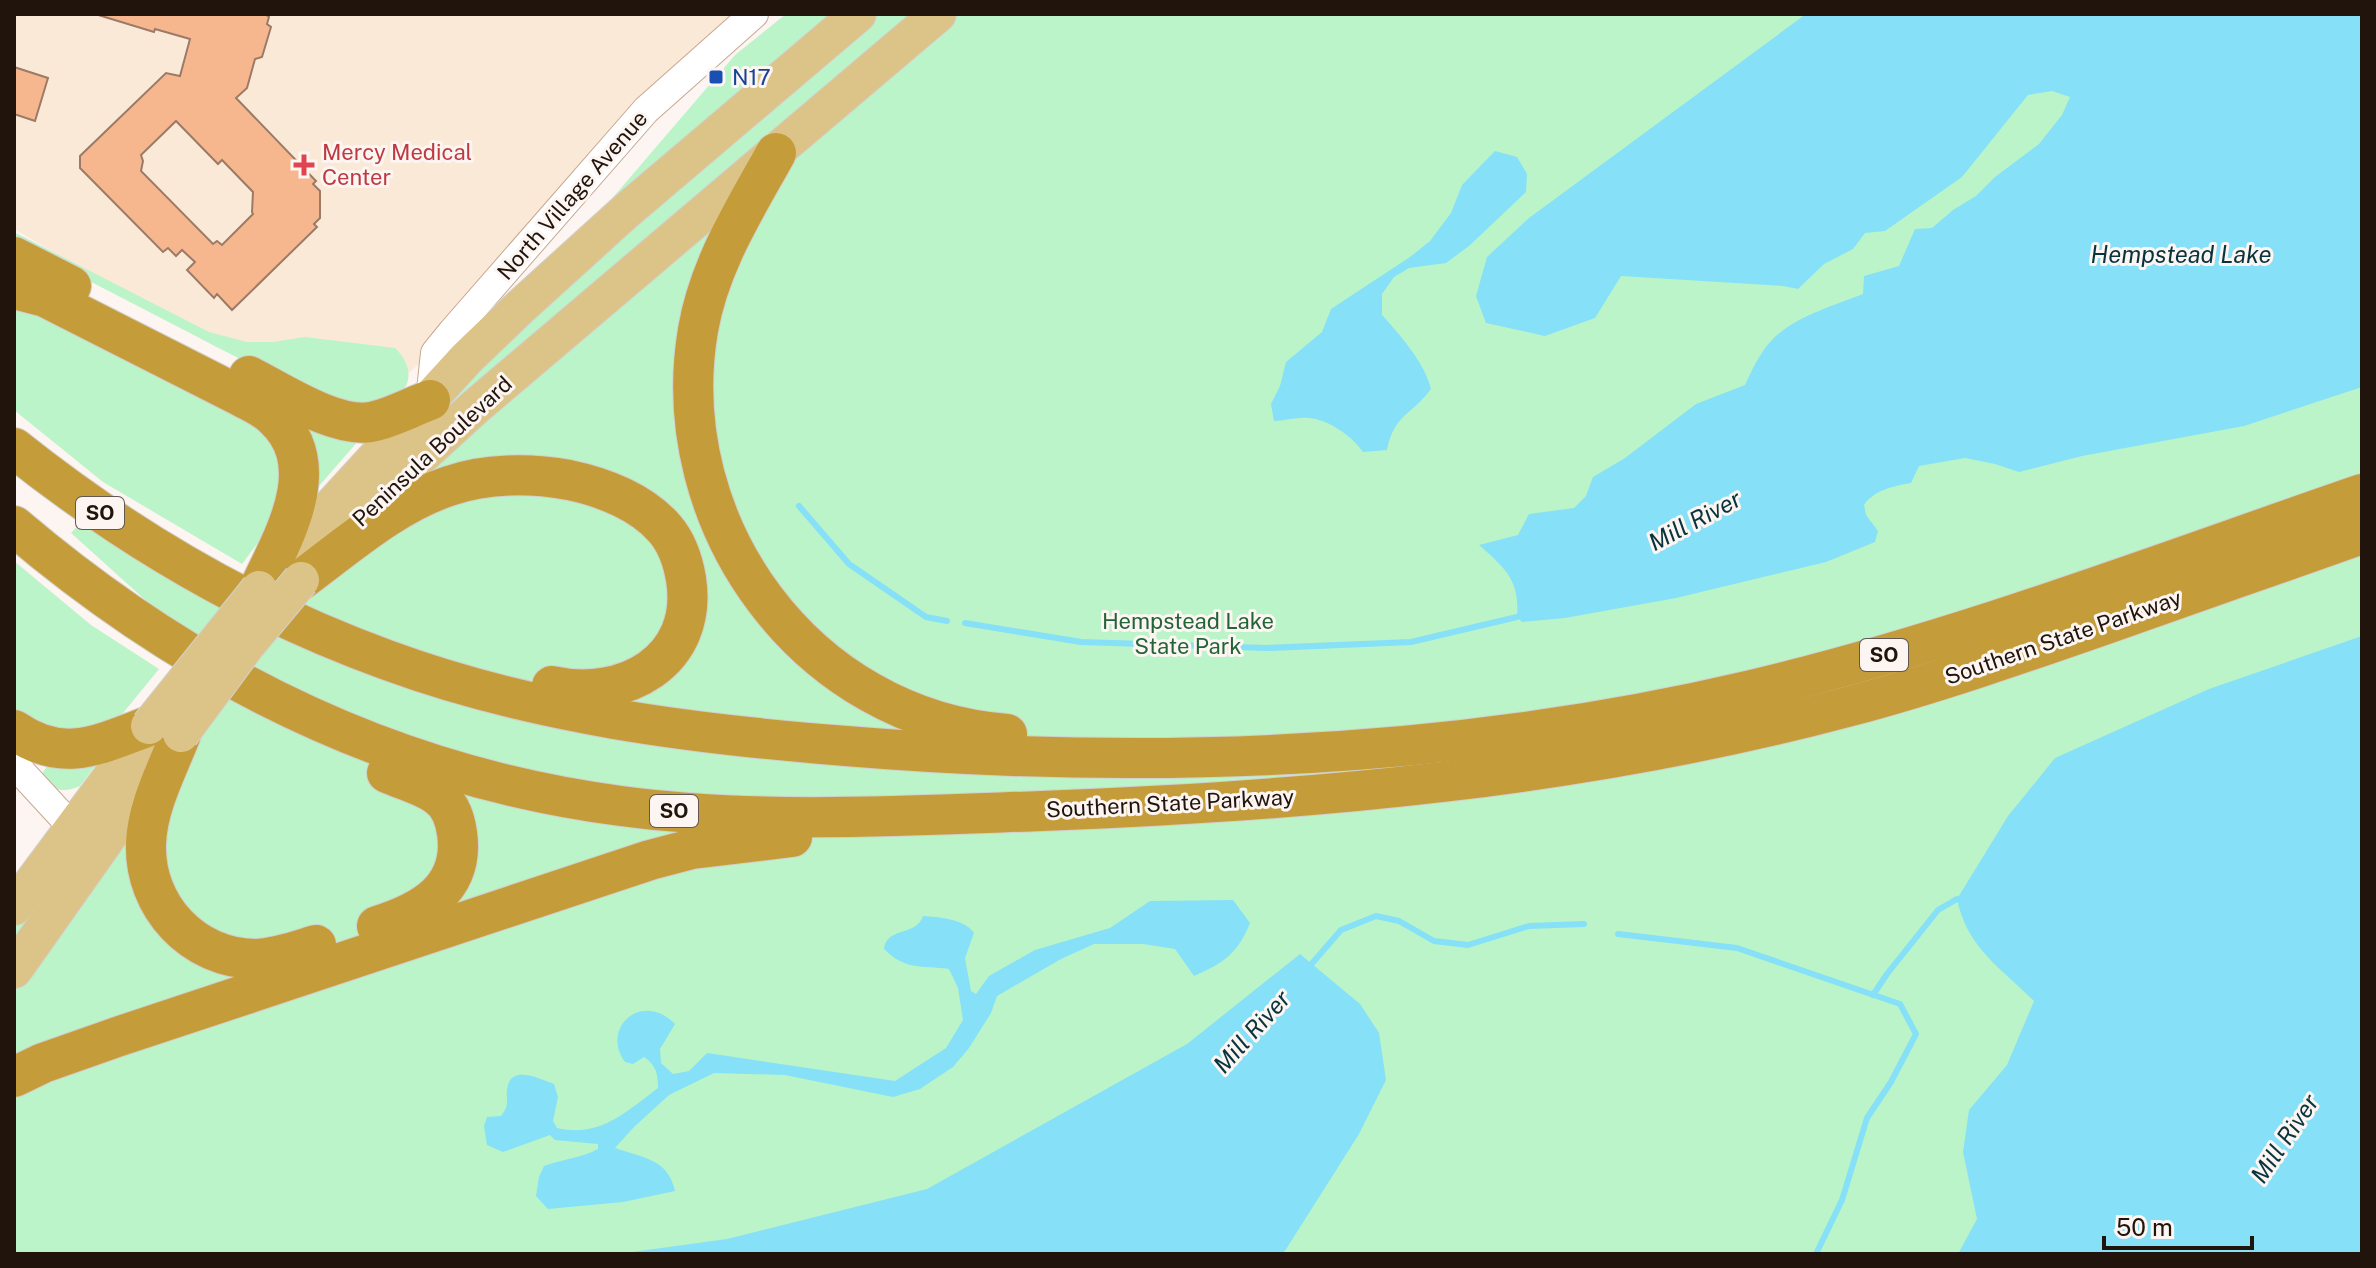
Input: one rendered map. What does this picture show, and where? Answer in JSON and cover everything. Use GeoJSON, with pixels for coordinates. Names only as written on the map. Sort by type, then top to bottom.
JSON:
{"type":"FeatureCollection","features":[{"type":"Feature","properties":{"kind":"highway"},"geometry":{"type":"LineString","coordinates":[[776,153],[734,228],[711,281],[699,327],[693,388],[700,455],[713,502],[732,548],[774,612],[805,645],[842,674],[874,694],[930,719],[999,733],[1140,737],[1245,757]]}},
{"type":"Feature","properties":{"kind":"highway"},"geometry":{"type":"LineString","coordinates":[[14,257],[341,420],[368,422],[389,417],[439,376]]}},
{"type":"Feature","properties":{"kind":"highway"},"geometry":{"type":"LineString","coordinates":[[14,289],[45,297],[242,397],[281,424],[294,447],[298,462],[298,492],[293,516],[259,589]]}},
{"type":"Feature","properties":{"kind":"highway"},"geometry":{"type":"LineString","coordinates":[[14,420],[191,570]]}},
{"type":"Feature","properties":{"kind":"highway","name":"Southern State Parkway"},"geometry":{"type":"LineString","coordinates":[[14,448],[107,518],[191,570],[269,611],[418,671],[524,701],[608,718],[739,736],[956,754],[1115,758],[1245,757],[1390,748],[1534,731],[1749,691],[1958,632],[2362,494]]}},
{"type":"Feature","properties":{"kind":"highway"},"geometry":{"type":"LineString","coordinates":[[301,580],[378,523],[421,497],[462,482],[515,476],[556,478],[585,484],[641,508],[672,538],[685,575],[686,611],[680,632],[669,649],[646,673],[626,684],[604,689],[567,689],[454,660],[352,646]]}},
{"type":"Feature","properties":{"kind":"highway","name":"Southern State Parkway"},"geometry":{"type":"LineString","coordinates":[[14,526],[64,568],[172,644],[235,681],[307,717],[373,744],[499,782],[617,806],[690,813],[761,815],[979,813],[1134,807],[1279,798],[1567,767],[1734,734],[1849,707],[1988,664],[2362,534]]}},
{"type":"Feature","properties":{"kind":"highway"},"geometry":{"type":"LineString","coordinates":[[14,554],[24,562],[120,609]]}},
{"type":"Feature","properties":{"kind":"highway"},"geometry":{"type":"LineString","coordinates":[[14,730],[42,745],[74,749],[165,730],[147,834],[146,854],[151,882],[161,906],[177,926],[212,950],[239,958],[266,958],[294,953],[413,913],[434,900],[449,879],[458,854],[458,838],[451,811],[437,795],[263,718],[172,644]]}},
{"type":"Feature","properties":{"kind":"highway"},"geometry":{"type":"LineString","coordinates":[[14,1077],[43,1063],[117,1037],[672,854],[715,845],[799,836],[993,833],[1134,807]]}},
{"type":"Feature","properties":{"kind":"main road","name":"Peninsula Boulevard"},"geometry":{"type":"LineString","coordinates":[[14,970],[165,730],[259,589],[439,376],[487,338],[569,261],[858,14]]}},
{"type":"Feature","properties":{"kind":"main road","name":"Peninsula Boulevard"},"geometry":{"type":"LineString","coordinates":[[14,907],[73,828],[254,637],[301,580],[406,472],[504,383],[938,14]]}},
{"type":"Feature","properties":{"kind":"main road"},"geometry":{"type":"LineString","coordinates":[[439,376],[473,386],[491,387],[504,383]]}},
{"type":"Feature","properties":{"kind":"street","name":"North Village Avenue"},"geometry":{"type":"LineString","coordinates":[[439,376],[564,202],[646,110],[754,14]]}},
{"type":"Feature","properties":{"kind":"street"},"geometry":{"type":"LineString","coordinates":[[14,764],[73,828]]}},
{"type":"Feature","properties":{"kind":"shaded area","name":"Mercy Medical Center"},"geometry":{"type":"Polygon","coordinates":[[[14,14],[752,14],[427,357],[373,404],[216,347],[14,229],[14,14]]]}},
{"type":"Feature","properties":{"kind":"green space","name":"Hempstead Lake State Park"},"geometry":{"type":"Polygon","coordinates":[[[786,14],[2362,14],[2362,1254],[14,1254],[14,914],[221,654],[163,616],[71,533],[82,521],[249,622],[735,55],[786,14]]]}},
{"type":"Feature","properties":{"kind":"green space"},"geometry":{"type":"Polygon","coordinates":[[[14,232],[209,332],[247,342],[305,337],[395,348],[407,367],[407,384],[385,407],[323,402],[14,242],[14,232]]]}},
{"type":"Feature","properties":{"kind":"green space"},"geometry":{"type":"Polygon","coordinates":[[[14,300],[276,434],[291,485],[263,536],[242,564],[103,482],[14,410],[14,300]]]}},
{"type":"Feature","properties":{"kind":"green space"},"geometry":{"type":"Polygon","coordinates":[[[311,420],[359,440],[312,494],[305,431],[311,420]]]}},
{"type":"Feature","properties":{"kind":"green space"},"geometry":{"type":"Polygon","coordinates":[[[14,561],[91,625],[159,669],[123,713],[80,739],[14,715],[14,561]]]}},
{"type":"Feature","properties":{"kind":"green space"},"geometry":{"type":"Polygon","coordinates":[[[51,760],[98,762],[80,786],[63,790],[54,788],[40,777],[51,760]]]}},
{"type":"Feature","properties":{"kind":"water","name":"Hempstead Lake"},"geometry":{"type":"Polygon","coordinates":[[[1806,14],[2362,14],[2362,387],[2244,426],[2082,456],[2019,472],[1965,458],[1919,466],[1911,483],[1879,492],[1864,505],[1866,515],[1878,531],[1875,542],[1826,562],[1676,598],[1565,618],[1522,622],[1517,617],[1516,593],[1509,576],[1479,545],[1518,535],[1529,514],[1574,508],[1586,496],[1593,477],[1625,458],[1696,404],[1745,385],[1763,351],[1780,333],[1814,313],[1863,294],[1864,276],[1899,266],[1915,229],[1932,228],[2039,144],[2062,115],[2070,97],[2052,91],[2028,95],[1962,177],[1885,231],[1865,233],[1853,249],[1824,264],[1798,289],[1621,276],[1595,318],[1545,336],[1486,323],[1476,296],[1487,257],[1529,218],[1806,14]]]}},
{"type":"Feature","properties":{"kind":"water"},"geometry":{"type":"Polygon","coordinates":[[[1495,151],[1517,157],[1527,174],[1526,192],[1469,246],[1446,263],[1409,268],[1394,277],[1382,294],[1382,315],[1418,359],[1431,389],[1399,422],[1387,450],[1363,452],[1339,429],[1316,419],[1274,421],[1271,404],[1280,386],[1286,362],[1322,332],[1331,309],[1430,241],[1451,213],[1462,185],[1495,151]]]}},
{"type":"Feature","properties":{"kind":"water"},"geometry":{"type":"Polygon","coordinates":[[[2362,636],[2362,1254],[1958,1254],[1977,1219],[1963,1152],[1969,1110],[2007,1065],[2034,1001],[1977,944],[1957,899],[2008,816],[2055,758],[2209,689],[2362,636]]]}},
{"type":"Feature","properties":{"kind":"water"},"geometry":{"type":"Polygon","coordinates":[[[1233,900],[1250,923],[1235,950],[1214,966],[1194,976],[1175,949],[1143,944],[1094,944],[997,996],[991,1013],[969,1048],[953,1067],[920,1089],[893,1097],[785,1075],[714,1073],[669,1095],[615,1148],[644,1157],[660,1166],[672,1180],[675,1191],[623,1202],[548,1209],[536,1196],[544,1166],[592,1152],[598,1149],[598,1144],[555,1140],[550,1135],[503,1152],[487,1145],[484,1126],[487,1117],[501,1116],[507,1104],[508,1085],[516,1076],[529,1076],[554,1084],[558,1097],[553,1121],[557,1128],[572,1130],[612,1121],[658,1088],[656,1070],[648,1060],[644,1057],[633,1064],[625,1062],[619,1049],[621,1026],[638,1012],[662,1014],[675,1024],[660,1049],[661,1063],[673,1074],[689,1071],[707,1053],[895,1081],[946,1048],[963,1020],[958,988],[949,969],[907,964],[884,949],[890,937],[914,927],[923,916],[958,922],[974,933],[965,958],[971,991],[976,994],[989,976],[1035,950],[1110,928],[1150,901],[1233,900]]]}},
{"type":"Feature","properties":{"kind":"water"},"geometry":{"type":"Polygon","coordinates":[[[1300,954],[1360,1004],[1379,1033],[1386,1080],[1359,1134],[1283,1254],[617,1254],[727,1239],[927,1189],[1187,1044],[1300,954]]]}},
{"type":"Feature","properties":{"kind":"building"},"geometry":{"type":"Polygon","coordinates":[[[95,14],[265,14],[269,17],[267,24],[271,27],[262,57],[255,59],[247,88],[236,98],[316,181],[313,184],[320,191],[320,218],[314,224],[317,227],[232,310],[217,294],[214,298],[187,270],[195,262],[182,250],[176,256],[168,248],[163,252],[80,168],[80,156],[166,73],[180,76],[190,39],[155,29],[154,32],[95,14]],[[176,121],[141,155],[141,171],[213,244],[217,241],[222,245],[253,214],[253,192],[222,160],[218,164],[176,121]]]}},
{"type":"Feature","properties":{"kind":"building"},"geometry":{"type":"Polygon","coordinates":[[[14,67],[48,78],[35,121],[14,114],[14,67]]]}},
{"type":"Feature","properties":{"kind":"waterway","name":"Mill River"},"geometry":{"type":"LineString","coordinates":[[799,506],[849,564],[926,617],[947,621]]}},
{"type":"Feature","properties":{"kind":"waterway","name":"Mill River"},"geometry":{"type":"LineString","coordinates":[[965,623],[1081,642],[1267,648],[1411,642],[1524,613]]}},
{"type":"Feature","properties":{"kind":"waterway"},"geometry":{"type":"LineString","coordinates":[[1873,995],[1938,910],[1957,899]]}},
{"type":"Feature","properties":{"kind":"waterway","name":"Mill River"},"geometry":{"type":"LineString","coordinates":[[1308,968],[1341,930],[1376,916],[1399,921],[1434,941],[1468,945],[1529,926],[1584,924]]}},
{"type":"Feature","properties":{"kind":"waterway","name":"Mill River"},"geometry":{"type":"LineString","coordinates":[[1618,934],[1737,948],[1900,1004],[1916,1034],[1891,1082],[1867,1118],[1842,1200],[1816,1254]]}},
{"type":"Feature","properties":{"kind":"place","name":"N17"},"geometry":{"type":"Point","coordinates":[716,77]}},
{"type":"Feature","properties":{"kind":"place","name":"Mercy Medical Center"},"geometry":{"type":"Point","coordinates":[304,165]}}]}
